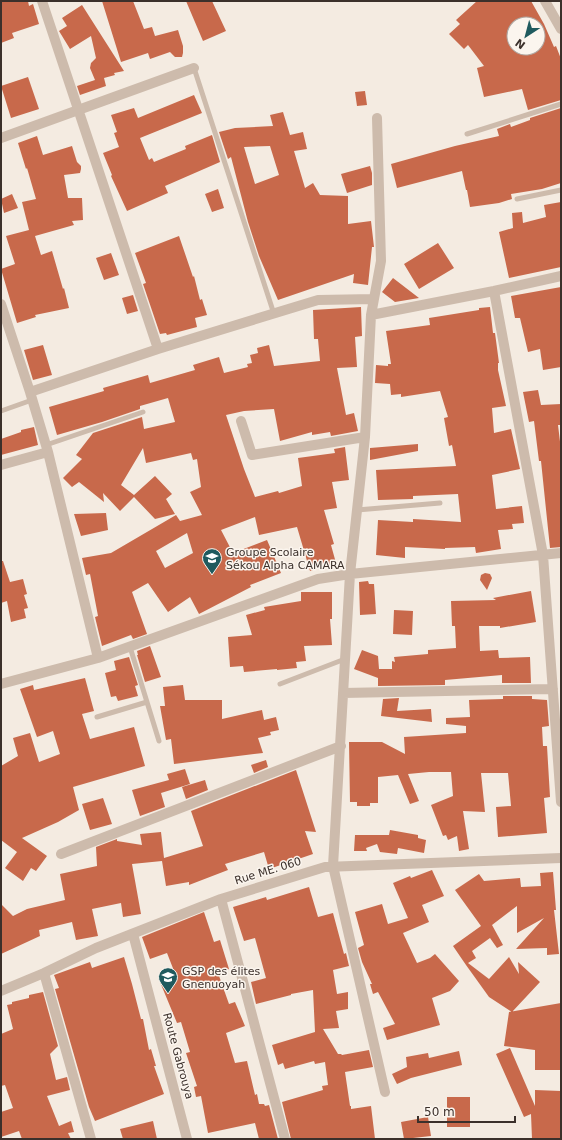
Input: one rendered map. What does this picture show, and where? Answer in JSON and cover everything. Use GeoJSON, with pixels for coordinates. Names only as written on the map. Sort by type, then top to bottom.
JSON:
{"type":"FeatureCollection","features":[{"type":"Feature","properties":{"kind":"street"},"geometry":{"type":"LineString","coordinates":[[42,1],[158,349]]}},
{"type":"Feature","properties":{"kind":"street"},"geometry":{"type":"LineString","coordinates":[[545,1],[561,29]]}},
{"type":"Feature","properties":{"kind":"street"},"geometry":{"type":"LineString","coordinates":[[1,138],[194,68]]}},
{"type":"Feature","properties":{"kind":"street"},"geometry":{"type":"LineString","coordinates":[[377,118],[380,261],[371,315],[365,437],[350,574],[333,866],[385,1092]]}},
{"type":"Feature","properties":{"kind":"street"},"geometry":{"type":"LineString","coordinates":[[371,315],[494,291],[561,276]]}},
{"type":"Feature","properties":{"kind":"street"},"geometry":{"type":"LineString","coordinates":[[494,291],[543,554],[561,802]]}},
{"type":"Feature","properties":{"kind":"street"},"geometry":{"type":"LineString","coordinates":[[31,396],[158,349],[318,300],[374,299]]}},
{"type":"Feature","properties":{"kind":"street"},"geometry":{"type":"LineString","coordinates":[[1,304],[47,449],[98,658]]}},
{"type":"Feature","properties":{"kind":"street"},"geometry":{"type":"LineString","coordinates":[[240,421],[252,455],[365,437]]}},
{"type":"Feature","properties":{"kind":"street"},"geometry":{"type":"LineString","coordinates":[[1,465],[47,449]]}},
{"type":"Feature","properties":{"kind":"street"},"geometry":{"type":"LineString","coordinates":[[1,684],[98,658],[318,580],[350,574],[561,553]]}},
{"type":"Feature","properties":{"kind":"street"},"geometry":{"type":"LineString","coordinates":[[343,693],[553,689]]}},
{"type":"Feature","properties":{"kind":"street"},"geometry":{"type":"LineString","coordinates":[[61,854],[341,746]]}},
{"type":"Feature","properties":{"kind":"street","name":"Rue ME. 060"},"geometry":{"type":"LineString","coordinates":[[1,991],[44,973],[96,948],[221,899],[325,867],[561,858]]}},
{"type":"Feature","properties":{"kind":"street"},"geometry":{"type":"LineString","coordinates":[[221,899],[286,1139]]}},
{"type":"Feature","properties":{"kind":"street","name":"Route Gabrouya"},"geometry":{"type":"LineString","coordinates":[[133,934],[187,1139]]}},
{"type":"Feature","properties":{"kind":"street"},"geometry":{"type":"LineString","coordinates":[[44,973],[91,1139]]}},
{"type":"Feature","properties":{"kind":"lane"},"geometry":{"type":"LineString","coordinates":[[194,68],[274,314]]}},
{"type":"Feature","properties":{"kind":"lane"},"geometry":{"type":"LineString","coordinates":[[467,134],[561,104]]}},
{"type":"Feature","properties":{"kind":"lane"},"geometry":{"type":"LineString","coordinates":[[517,199],[561,190]]}},
{"type":"Feature","properties":{"kind":"lane"},"geometry":{"type":"LineString","coordinates":[[1,411],[31,396]]}},
{"type":"Feature","properties":{"kind":"lane"},"geometry":{"type":"LineString","coordinates":[[47,449],[143,412]]}},
{"type":"Feature","properties":{"kind":"lane"},"geometry":{"type":"LineString","coordinates":[[357,510],[440,503]]}},
{"type":"Feature","properties":{"kind":"lane"},"geometry":{"type":"LineString","coordinates":[[130,647],[159,741]]}},
{"type":"Feature","properties":{"kind":"lane"},"geometry":{"type":"LineString","coordinates":[[280,684],[345,659]]}},
{"type":"Feature","properties":{"kind":"lane"},"geometry":{"type":"LineString","coordinates":[[97,716],[146,702]]}},
{"type":"Feature","properties":{"kind":"building"},"geometry":{"type":"Polygon","coordinates":[[[1,1],[28,1],[29,6],[33,4],[39,24],[12,33],[14,38],[1,43],[1,1]]]}},
{"type":"Feature","properties":{"kind":"building"},"geometry":{"type":"Polygon","coordinates":[[[102,1],[133,1],[144,29],[152,27],[155,36],[178,30],[183,46],[182,57],[175,57],[170,52],[150,59],[148,53],[121,62],[102,1]]]}},
{"type":"Feature","properties":{"kind":"building"},"geometry":{"type":"Polygon","coordinates":[[[186,1],[212,1],[226,31],[203,41],[186,1]]]}},
{"type":"Feature","properties":{"kind":"building"},"geometry":{"type":"Polygon","coordinates":[[[477,1],[531,1],[539,16],[506,16],[506,56],[546,56],[546,29],[554,47],[556,46],[561,59],[561,100],[528,110],[522,89],[484,97],[477,68],[484,66],[468,45],[464,49],[449,34],[460,24],[456,20],[477,1]]]}},
{"type":"Feature","properties":{"kind":"building"},"geometry":{"type":"Polygon","coordinates":[[[82,5],[124,71],[114,73],[115,75],[104,78],[106,86],[80,95],[77,86],[95,80],[90,68],[91,63],[96,58],[91,36],[70,49],[59,31],[67,26],[62,18],[82,5]]]}},
{"type":"Feature","properties":{"kind":"building"},"geometry":{"type":"Polygon","coordinates":[[[28,77],[39,109],[11,118],[1,86],[28,77]]]}},
{"type":"Feature","properties":{"kind":"building"},"geometry":{"type":"Polygon","coordinates":[[[365,91],[367,105],[357,106],[355,92],[365,91]]]}},
{"type":"Feature","properties":{"kind":"building"},"geometry":{"type":"Polygon","coordinates":[[[194,95],[202,113],[140,138],[149,160],[152,158],[154,162],[186,149],[185,146],[212,135],[220,162],[165,186],[168,193],[127,211],[111,176],[112,175],[103,153],[119,147],[114,133],[117,132],[111,115],[134,108],[138,118],[194,95]]]}},
{"type":"Feature","properties":{"kind":"building"},"geometry":{"type":"Polygon","coordinates":[[[561,108],[561,183],[542,189],[511,194],[512,199],[499,203],[470,207],[462,171],[397,188],[391,164],[455,146],[499,136],[497,129],[510,124],[511,127],[530,120],[530,118],[561,108]]]}},
{"type":"Feature","properties":{"kind":"building"},"geometry":{"type":"Polygon","coordinates":[[[283,112],[290,135],[303,132],[307,149],[294,151],[305,188],[313,183],[320,195],[348,196],[348,224],[371,221],[374,247],[372,247],[368,285],[353,283],[354,274],[278,300],[259,256],[248,222],[231,157],[228,159],[219,132],[235,128],[273,126],[270,115],[283,112]],[[270,146],[244,147],[255,184],[279,175],[270,146]]]}},
{"type":"Feature","properties":{"kind":"building"},"geometry":{"type":"Polygon","coordinates":[[[37,136],[43,155],[72,146],[77,162],[81,166],[80,173],[64,175],[68,198],[82,198],[83,220],[72,221],[74,225],[35,236],[41,255],[52,251],[69,308],[35,315],[36,317],[17,323],[1,269],[15,264],[6,236],[29,230],[22,202],[36,199],[18,143],[37,136]]]}},
{"type":"Feature","properties":{"kind":"building"},"geometry":{"type":"Polygon","coordinates":[[[370,166],[372,173],[372,185],[347,193],[341,174],[370,166]]]}},
{"type":"Feature","properties":{"kind":"building"},"geometry":{"type":"Polygon","coordinates":[[[218,189],[224,208],[212,212],[205,194],[218,189]]]}},
{"type":"Feature","properties":{"kind":"building"},"geometry":{"type":"Polygon","coordinates":[[[12,194],[18,208],[4,213],[1,199],[12,194]]]}},
{"type":"Feature","properties":{"kind":"building"},"geometry":{"type":"Polygon","coordinates":[[[561,202],[561,267],[509,278],[499,232],[513,228],[512,213],[522,212],[523,223],[546,217],[544,205],[561,202]]]}},
{"type":"Feature","properties":{"kind":"building"},"geometry":{"type":"Polygon","coordinates":[[[179,236],[193,277],[194,276],[200,300],[202,299],[207,315],[195,318],[197,327],[167,335],[166,333],[160,334],[143,284],[146,283],[135,253],[179,236]]]}},
{"type":"Feature","properties":{"kind":"building"},"geometry":{"type":"Polygon","coordinates":[[[438,243],[454,268],[419,289],[404,264],[438,243]]]}},
{"type":"Feature","properties":{"kind":"building"},"geometry":{"type":"Polygon","coordinates":[[[111,253],[119,275],[104,280],[96,258],[111,253]]]}},
{"type":"Feature","properties":{"kind":"building"},"geometry":{"type":"Polygon","coordinates":[[[393,278],[419,298],[395,302],[382,292],[393,278]]]}},
{"type":"Feature","properties":{"kind":"building"},"geometry":{"type":"Polygon","coordinates":[[[561,287],[561,367],[543,370],[540,349],[528,352],[520,318],[515,318],[511,296],[561,287]]]}},
{"type":"Feature","properties":{"kind":"building"},"geometry":{"type":"Polygon","coordinates":[[[133,295],[138,311],[127,314],[122,298],[133,295]]]}},
{"type":"Feature","properties":{"kind":"building"},"geometry":{"type":"Polygon","coordinates":[[[361,307],[362,336],[355,337],[357,367],[337,368],[346,415],[354,413],[358,431],[331,436],[330,432],[312,435],[312,432],[280,441],[274,409],[244,411],[226,415],[255,497],[278,491],[279,493],[302,486],[298,458],[335,453],[334,449],[345,447],[349,480],[332,482],[337,508],[324,510],[334,544],[331,545],[336,563],[310,571],[297,527],[259,535],[255,517],[221,530],[233,553],[267,540],[281,573],[250,585],[251,587],[199,614],[190,597],[168,612],[148,583],[132,592],[147,634],[133,639],[131,635],[102,646],[95,617],[98,616],[90,574],[86,575],[82,558],[111,553],[176,515],[180,521],[202,515],[190,492],[201,487],[197,459],[193,460],[191,453],[146,463],[143,448],[121,485],[134,495],[155,476],[172,494],[166,499],[175,514],[155,519],[134,497],[120,511],[103,493],[104,502],[79,482],[72,487],[63,478],[82,459],[76,455],[93,433],[142,417],[144,429],[175,422],[168,398],[140,406],[140,409],[102,422],[57,435],[49,407],[104,391],[103,388],[148,375],[150,383],[195,370],[193,365],[219,357],[224,373],[248,367],[247,364],[252,363],[250,355],[258,353],[257,348],[269,345],[274,366],[320,361],[318,339],[314,339],[313,310],[361,307]],[[187,533],[156,551],[165,568],[193,553],[187,533]]]}},
{"type":"Feature","properties":{"kind":"building"},"geometry":{"type":"Polygon","coordinates":[[[490,307],[499,363],[498,370],[506,406],[492,408],[494,433],[511,429],[520,469],[492,475],[496,509],[522,506],[524,523],[512,524],[513,529],[498,530],[501,549],[476,553],[475,547],[445,549],[405,547],[405,558],[376,555],[378,520],[413,522],[413,519],[461,522],[458,494],[413,496],[413,499],[378,500],[376,470],[456,466],[452,445],[449,446],[444,418],[448,417],[440,391],[401,397],[401,394],[391,395],[390,384],[375,383],[376,365],[388,366],[388,364],[391,364],[386,331],[430,325],[429,318],[490,307]]]}},
{"type":"Feature","properties":{"kind":"building"},"geometry":{"type":"Polygon","coordinates":[[[43,345],[52,375],[33,380],[24,350],[43,345]]]}},
{"type":"Feature","properties":{"kind":"building"},"geometry":{"type":"Polygon","coordinates":[[[538,390],[541,405],[561,404],[561,425],[558,425],[561,450],[561,547],[550,548],[541,461],[539,461],[534,421],[529,422],[523,392],[538,390]]]}},
{"type":"Feature","properties":{"kind":"building"},"geometry":{"type":"Polygon","coordinates":[[[34,427],[38,445],[1,455],[1,439],[21,432],[21,430],[34,427]]]}},
{"type":"Feature","properties":{"kind":"building"},"geometry":{"type":"Polygon","coordinates":[[[418,444],[418,451],[370,460],[370,448],[418,444]]]}},
{"type":"Feature","properties":{"kind":"building"},"geometry":{"type":"Polygon","coordinates":[[[106,513],[108,530],[81,536],[74,514],[106,513]]]}},
{"type":"Feature","properties":{"kind":"building"},"geometry":{"type":"Polygon","coordinates":[[[1,561],[3,561],[10,582],[23,579],[27,594],[24,595],[28,608],[24,609],[26,618],[11,622],[7,601],[1,603],[1,561]]]}},
{"type":"Feature","properties":{"kind":"building"},"geometry":{"type":"Polygon","coordinates":[[[485,573],[490,574],[492,578],[487,590],[480,580],[481,575],[485,573]]]}},
{"type":"Feature","properties":{"kind":"building"},"geometry":{"type":"Polygon","coordinates":[[[368,581],[369,584],[374,584],[376,614],[360,615],[359,582],[368,581]]]}},
{"type":"Feature","properties":{"kind":"building"},"geometry":{"type":"Polygon","coordinates":[[[531,591],[536,622],[500,628],[500,626],[479,626],[480,651],[498,650],[499,658],[530,657],[531,683],[502,683],[502,675],[445,680],[445,685],[378,686],[378,678],[354,669],[362,650],[378,656],[379,669],[392,669],[392,661],[395,662],[394,657],[428,654],[428,650],[456,648],[455,626],[452,626],[451,601],[496,600],[493,598],[531,591]]]}},
{"type":"Feature","properties":{"kind":"building"},"geometry":{"type":"Polygon","coordinates":[[[301,592],[332,592],[332,619],[330,619],[332,645],[304,646],[306,661],[296,662],[297,668],[244,672],[243,666],[230,667],[228,637],[252,635],[246,615],[265,610],[264,607],[301,601],[301,592]]]}},
{"type":"Feature","properties":{"kind":"building"},"geometry":{"type":"Polygon","coordinates":[[[394,610],[413,611],[412,635],[393,634],[394,610]]]}},
{"type":"Feature","properties":{"kind":"building"},"geometry":{"type":"Polygon","coordinates":[[[150,646],[161,677],[145,682],[137,651],[150,646]]]}},
{"type":"Feature","properties":{"kind":"building"},"geometry":{"type":"Polygon","coordinates":[[[129,657],[138,685],[135,686],[138,696],[118,701],[116,696],[111,697],[105,673],[116,670],[114,661],[129,657]]]}},
{"type":"Feature","properties":{"kind":"building"},"geometry":{"type":"Polygon","coordinates":[[[85,678],[94,711],[82,714],[90,739],[134,727],[145,766],[73,787],[79,810],[58,822],[22,838],[47,856],[36,871],[31,868],[23,881],[5,868],[17,852],[1,840],[1,766],[18,756],[13,738],[30,733],[39,762],[60,754],[53,731],[37,737],[20,689],[33,685],[34,690],[85,678]]]}},
{"type":"Feature","properties":{"kind":"building"},"geometry":{"type":"Polygon","coordinates":[[[183,685],[185,700],[222,700],[222,719],[262,710],[264,720],[276,717],[279,730],[270,732],[271,735],[258,738],[263,753],[174,764],[171,739],[166,740],[160,706],[165,706],[163,687],[183,685]]]}},
{"type":"Feature","properties":{"kind":"building"},"geometry":{"type":"Polygon","coordinates":[[[503,696],[532,696],[532,699],[547,700],[549,726],[542,727],[543,746],[547,746],[550,797],[544,798],[547,833],[498,837],[496,807],[511,806],[508,773],[481,773],[485,812],[463,811],[469,849],[459,851],[457,836],[448,840],[446,835],[443,836],[431,805],[453,796],[451,772],[408,774],[419,801],[410,804],[398,775],[378,777],[378,803],[370,803],[370,806],[357,806],[357,802],[350,802],[349,742],[382,742],[405,754],[404,737],[466,733],[466,726],[446,724],[446,718],[470,717],[469,700],[503,699],[503,696]]]}},
{"type":"Feature","properties":{"kind":"building"},"geometry":{"type":"Polygon","coordinates":[[[399,698],[397,711],[431,709],[432,722],[381,716],[383,699],[399,698]]]}},
{"type":"Feature","properties":{"kind":"building"},"geometry":{"type":"Polygon","coordinates":[[[266,760],[268,767],[254,773],[251,765],[266,760]]]}},
{"type":"Feature","properties":{"kind":"building"},"geometry":{"type":"Polygon","coordinates":[[[185,769],[190,784],[161,793],[165,807],[140,816],[132,790],[169,780],[167,774],[185,769]]]}},
{"type":"Feature","properties":{"kind":"building"},"geometry":{"type":"Polygon","coordinates":[[[296,770],[316,832],[305,831],[313,854],[269,869],[264,852],[225,864],[228,870],[189,885],[189,882],[166,886],[162,861],[132,864],[141,914],[123,917],[121,903],[92,909],[98,936],[76,940],[72,922],[39,930],[40,936],[1,954],[1,904],[13,916],[27,909],[65,900],[60,874],[97,866],[96,847],[117,839],[117,841],[142,845],[140,834],[161,832],[164,858],[203,846],[191,811],[296,770]]]}},
{"type":"Feature","properties":{"kind":"building"},"geometry":{"type":"Polygon","coordinates":[[[205,780],[208,790],[186,799],[182,787],[205,780]]]}},
{"type":"Feature","properties":{"kind":"building"},"geometry":{"type":"Polygon","coordinates":[[[103,798],[112,824],[90,830],[82,804],[103,798]]]}},
{"type":"Feature","properties":{"kind":"building"},"geometry":{"type":"Polygon","coordinates":[[[390,830],[418,835],[418,838],[426,840],[424,853],[398,848],[397,854],[380,852],[377,844],[366,848],[367,851],[354,851],[355,835],[389,835],[390,830]]]}},
{"type":"Feature","properties":{"kind":"building"},"geometry":{"type":"Polygon","coordinates":[[[432,870],[444,896],[422,905],[429,922],[403,933],[417,963],[430,958],[435,954],[459,981],[450,991],[432,998],[440,1025],[387,1040],[383,1028],[395,1024],[378,992],[373,994],[370,984],[372,984],[362,962],[358,948],[364,945],[355,912],[382,904],[388,924],[408,918],[393,883],[410,876],[411,878],[432,870]]]}},
{"type":"Feature","properties":{"kind":"building"},"geometry":{"type":"Polygon","coordinates":[[[553,872],[556,910],[554,910],[559,954],[547,955],[547,948],[516,949],[544,918],[517,933],[517,906],[492,925],[503,945],[497,948],[490,938],[472,951],[476,958],[468,963],[489,979],[509,957],[519,974],[518,962],[540,982],[512,1012],[489,997],[453,946],[481,926],[455,890],[479,874],[484,881],[520,878],[521,887],[541,886],[540,873],[553,872]]]}},
{"type":"Feature","properties":{"kind":"building"},"geometry":{"type":"Polygon","coordinates":[[[309,887],[318,917],[333,913],[344,954],[346,953],[349,966],[333,970],[337,994],[348,992],[348,1009],[336,1011],[339,1028],[323,1029],[338,1054],[342,1055],[369,1050],[373,1067],[345,1072],[351,1109],[371,1106],[375,1139],[291,1139],[282,1102],[323,1090],[322,1086],[328,1085],[325,1062],[315,1064],[314,1061],[285,1069],[283,1063],[278,1065],[272,1045],[315,1032],[313,990],[291,994],[256,1004],[251,982],[266,978],[255,938],[244,941],[233,907],[266,897],[267,900],[309,887]]]}},
{"type":"Feature","properties":{"kind":"building"},"geometry":{"type":"Polygon","coordinates":[[[204,912],[214,942],[220,940],[229,969],[218,973],[229,1004],[235,1002],[245,1026],[226,1033],[235,1063],[247,1061],[255,1095],[257,1094],[259,1104],[264,1104],[265,1106],[269,1105],[278,1139],[259,1139],[255,1123],[208,1133],[201,1096],[196,1097],[194,1087],[197,1086],[186,1053],[190,1052],[181,1022],[177,1023],[160,982],[176,976],[167,953],[150,959],[142,937],[204,912]]]}},
{"type":"Feature","properties":{"kind":"building"},"geometry":{"type":"Polygon","coordinates":[[[124,957],[141,1019],[143,1019],[149,1050],[151,1049],[156,1066],[154,1066],[164,1094],[95,1121],[89,1107],[55,989],[59,988],[54,975],[90,962],[92,968],[124,957]]]}},
{"type":"Feature","properties":{"kind":"building"},"geometry":{"type":"Polygon","coordinates":[[[43,992],[58,1046],[50,1054],[56,1080],[67,1077],[70,1090],[47,1096],[59,1126],[71,1121],[74,1132],[68,1133],[71,1139],[22,1139],[19,1131],[1,1137],[1,1112],[13,1108],[5,1085],[1,1086],[1,1034],[13,1029],[7,1005],[12,1004],[12,1002],[29,998],[29,995],[43,992]]]}},
{"type":"Feature","properties":{"kind":"building"},"geometry":{"type":"Polygon","coordinates":[[[561,1003],[561,1070],[535,1070],[535,1050],[504,1046],[509,1012],[561,1003]]]}},
{"type":"Feature","properties":{"kind":"building"},"geometry":{"type":"Polygon","coordinates":[[[510,1048],[535,1106],[535,1090],[561,1091],[561,1139],[532,1139],[531,1114],[524,1117],[496,1054],[510,1048]]]}},
{"type":"Feature","properties":{"kind":"building"},"geometry":{"type":"Polygon","coordinates":[[[459,1051],[462,1065],[411,1078],[397,1084],[392,1074],[407,1067],[406,1057],[428,1053],[429,1058],[459,1051]]]}},
{"type":"Feature","properties":{"kind":"building"},"geometry":{"type":"Polygon","coordinates":[[[447,1097],[470,1097],[470,1127],[447,1127],[447,1097]]]}},
{"type":"Feature","properties":{"kind":"building"},"geometry":{"type":"Polygon","coordinates":[[[428,1117],[431,1136],[404,1139],[401,1122],[428,1117]]]}},
{"type":"Feature","properties":{"kind":"building"},"geometry":{"type":"Polygon","coordinates":[[[153,1121],[157,1139],[123,1139],[120,1129],[153,1121]]]}},
{"type":"Feature","properties":{"kind":"place","name":"Groupe Scolaire Sékou Alpha CAMARA"},"geometry":{"type":"Point","coordinates":[212,575]}},
{"type":"Feature","properties":{"kind":"place","name":"GSP des élites Gnenuoyah"},"geometry":{"type":"Point","coordinates":[168,994]}}]}
